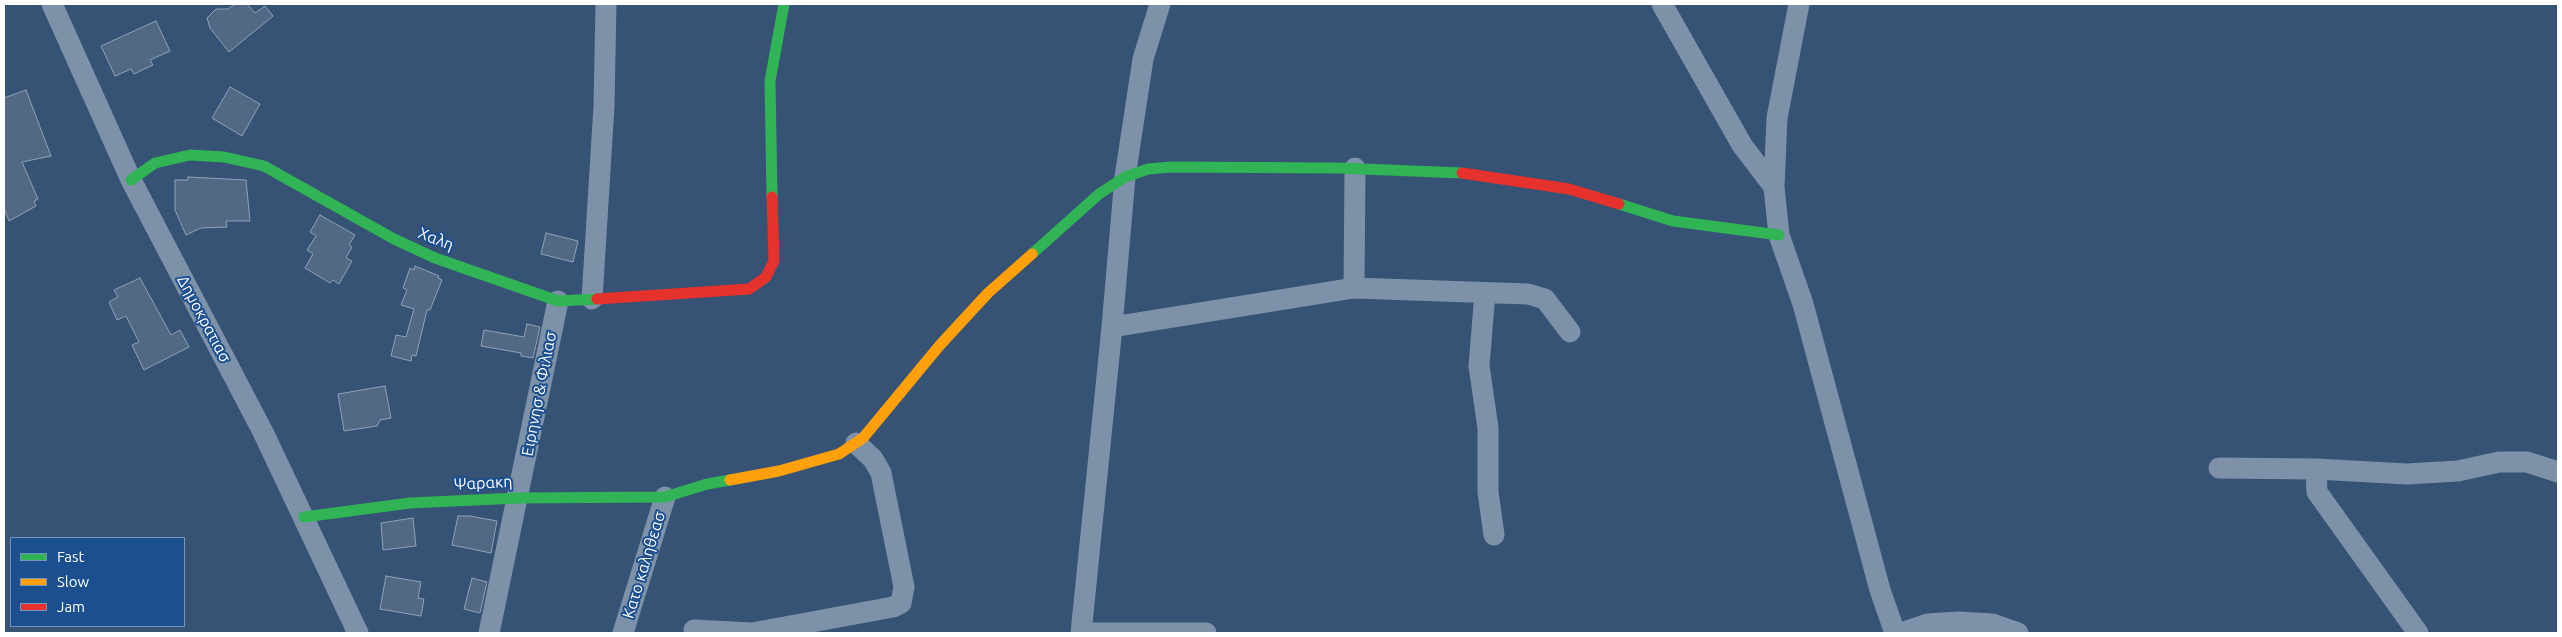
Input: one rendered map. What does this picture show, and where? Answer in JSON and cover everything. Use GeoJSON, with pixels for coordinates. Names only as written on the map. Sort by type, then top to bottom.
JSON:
{"type":"FeatureCollection","features":[{"type":"Feature","properties":{"kind":"street","name":"Δημοκρατιασ"},"geometry":{"type":"LineString","coordinates":[[52,4],[131,180],[263,432],[358,633]]}},
{"type":"Feature","properties":{"kind":"street"},"geometry":{"type":"LineString","coordinates":[[592,300],[604,106],[606,4]]}},
{"type":"Feature","properties":{"kind":"street","name":"Χαλη"},"geometry":{"type":"LineString","coordinates":[[131,180],[155,162],[190,155],[224,157],[264,166],[394,239],[436,258],[558,301],[749,289],[766,277],[774,261],[769,126],[770,81],[784,4]]}},
{"type":"Feature","properties":{"kind":"street"},"geometry":{"type":"LineString","coordinates":[[1160,4],[1143,59],[1125,177],[1081,633],[1206,633]]}},
{"type":"Feature","properties":{"kind":"street"},"geometry":{"type":"LineString","coordinates":[[1662,4],[1742,145],[1774,187]]}},
{"type":"Feature","properties":{"kind":"street"},"geometry":{"type":"LineString","coordinates":[[1798,4],[1795,30],[1780,92],[1774,187],[1779,235],[1803,304],[1880,590],[1895,633]]}},
{"type":"Feature","properties":{"kind":"street","name":"Ψαρακη"},"geometry":{"type":"LineString","coordinates":[[304,517],[410,503],[518,498],[665,497],[706,484],[780,471],[838,454],[856,443],[879,421],[940,345],[988,292],[1099,194],[1125,177],[1148,169],[1171,166],[1355,168],[1472,173],[1569,189],[1673,221],[1779,235]]}},
{"type":"Feature","properties":{"kind":"street"},"geometry":{"type":"LineString","coordinates":[[1354,288],[1355,168]]}},
{"type":"Feature","properties":{"kind":"street"},"geometry":{"type":"LineString","coordinates":[[1112,327],[1354,288],[1528,294],[1545,299],[1570,332]]}},
{"type":"Feature","properties":{"kind":"street"},"geometry":{"type":"LineString","coordinates":[[1486,293],[1479,366],[1488,428],[1488,492],[1494,535]]}},
{"type":"Feature","properties":{"kind":"street","name":"Ειρηνησ & Φιλιασ"},"geometry":{"type":"LineString","coordinates":[[489,633],[558,301]]}},
{"type":"Feature","properties":{"kind":"street"},"geometry":{"type":"LineString","coordinates":[[694,630],[752,633],[893,607],[902,603],[904,587],[881,473],[874,459],[856,443]]}},
{"type":"Feature","properties":{"kind":"street"},"geometry":{"type":"LineString","coordinates":[[2219,468],[2316,469],[2407,474],[2458,471],[2500,462],[2527,462],[2558,472]]}},
{"type":"Feature","properties":{"kind":"street"},"geometry":{"type":"LineString","coordinates":[[2316,469],[2317,492],[2418,633]]}},
{"type":"Feature","properties":{"kind":"street","name":"Κατο καληθεασ"},"geometry":{"type":"LineString","coordinates":[[623,633],[665,497]]}},
{"type":"Feature","properties":{"kind":"street"},"geometry":{"type":"LineString","coordinates":[[1901,633],[1928,624],[1958,622],[1992,624],[2018,633]]}},
{"type":"Feature","properties":{"kind":"building"},"geometry":{"type":"Polygon","coordinates":[[[235,4],[247,4],[255,13],[265,6],[273,16],[229,52],[210,28],[207,18],[216,9],[228,9],[235,4]]]}},
{"type":"Feature","properties":{"kind":"building"},"geometry":{"type":"Polygon","coordinates":[[[156,21],[170,51],[150,60],[153,65],[134,74],[131,69],[115,76],[101,46],[156,21]]]}},
{"type":"Feature","properties":{"kind":"building"},"geometry":{"type":"Polygon","coordinates":[[[230,87],[260,104],[242,136],[212,118],[230,87]]]}},
{"type":"Feature","properties":{"kind":"building"},"geometry":{"type":"Polygon","coordinates":[[[26,90],[51,156],[22,162],[38,199],[34,201],[36,206],[9,221],[4,208],[4,98],[26,90]]]}},
{"type":"Feature","properties":{"kind":"building"},"geometry":{"type":"Polygon","coordinates":[[[188,177],[246,180],[250,221],[226,221],[227,227],[201,228],[186,235],[175,210],[175,180],[188,180],[188,177]]]}},
{"type":"Feature","properties":{"kind":"building"},"geometry":{"type":"Polygon","coordinates":[[[320,215],[355,235],[349,245],[352,247],[346,258],[352,261],[339,284],[333,280],[330,283],[305,268],[313,254],[307,250],[316,236],[310,232],[320,215]]]}},
{"type":"Feature","properties":{"kind":"building"},"geometry":{"type":"Polygon","coordinates":[[[546,233],[578,241],[573,262],[541,254],[546,233]]]}},
{"type":"Feature","properties":{"kind":"building"},"geometry":{"type":"Polygon","coordinates":[[[415,266],[439,276],[438,278],[442,280],[430,310],[427,310],[416,356],[412,355],[411,361],[391,356],[396,335],[406,337],[414,309],[401,305],[407,290],[403,288],[410,268],[414,270],[415,266]]]}},
{"type":"Feature","properties":{"kind":"building"},"geometry":{"type":"Polygon","coordinates":[[[140,278],[171,335],[180,330],[189,347],[144,370],[132,345],[139,342],[126,316],[117,320],[109,302],[118,297],[114,290],[140,278]]]}},
{"type":"Feature","properties":{"kind":"building"},"geometry":{"type":"Polygon","coordinates":[[[527,324],[540,327],[533,358],[521,356],[521,353],[481,346],[484,330],[524,337],[527,324]]]}},
{"type":"Feature","properties":{"kind":"building"},"geometry":{"type":"Polygon","coordinates":[[[385,386],[391,418],[380,420],[377,426],[344,431],[338,394],[385,386]]]}},
{"type":"Feature","properties":{"kind":"building"},"geometry":{"type":"Polygon","coordinates":[[[458,516],[470,516],[497,521],[491,553],[452,545],[458,516]]]}},
{"type":"Feature","properties":{"kind":"building"},"geometry":{"type":"Polygon","coordinates":[[[413,518],[416,546],[383,550],[381,523],[413,518]]]}},
{"type":"Feature","properties":{"kind":"building"},"geometry":{"type":"Polygon","coordinates":[[[386,576],[421,582],[418,598],[424,599],[421,616],[380,609],[386,576]]]}},
{"type":"Feature","properties":{"kind":"building"},"geometry":{"type":"Polygon","coordinates":[[[472,578],[487,582],[480,613],[464,609],[472,578]]]}},
{"type":"Feature","properties":{"kind":"traffic: fast"},"geometry":{"type":"LineString","coordinates":[[772,197],[770,81],[784,4]]}},
{"type":"Feature","properties":{"kind":"traffic: fast"},"geometry":{"type":"LineString","coordinates":[[131,180],[155,163],[190,155],[224,157],[264,166],[394,239],[435,258],[558,301],[597,299]]}},
{"type":"Feature","properties":{"kind":"traffic: fast"},"geometry":{"type":"LineString","coordinates":[[1032,254],[1099,194],[1125,177],[1148,169],[1171,167],[1338,168],[1462,173]]}},
{"type":"Feature","properties":{"kind":"traffic: fast"},"geometry":{"type":"LineString","coordinates":[[1619,204],[1673,221],[1779,235]]}},
{"type":"Feature","properties":{"kind":"traffic: fast"},"geometry":{"type":"LineString","coordinates":[[304,517],[410,503],[518,498],[665,497],[707,484],[730,480]]}},
{"type":"Feature","properties":{"kind":"traffic: slow"},"geometry":{"type":"LineString","coordinates":[[730,480],[779,471],[839,454],[863,438],[940,345],[988,293],[1032,254]]}},
{"type":"Feature","properties":{"kind":"traffic: jam"},"geometry":{"type":"LineString","coordinates":[[1462,173],[1569,189],[1619,204]]}},
{"type":"Feature","properties":{"kind":"traffic: jam"},"geometry":{"type":"LineString","coordinates":[[597,299],[749,289],[766,277],[774,261],[772,197]]}}]}
